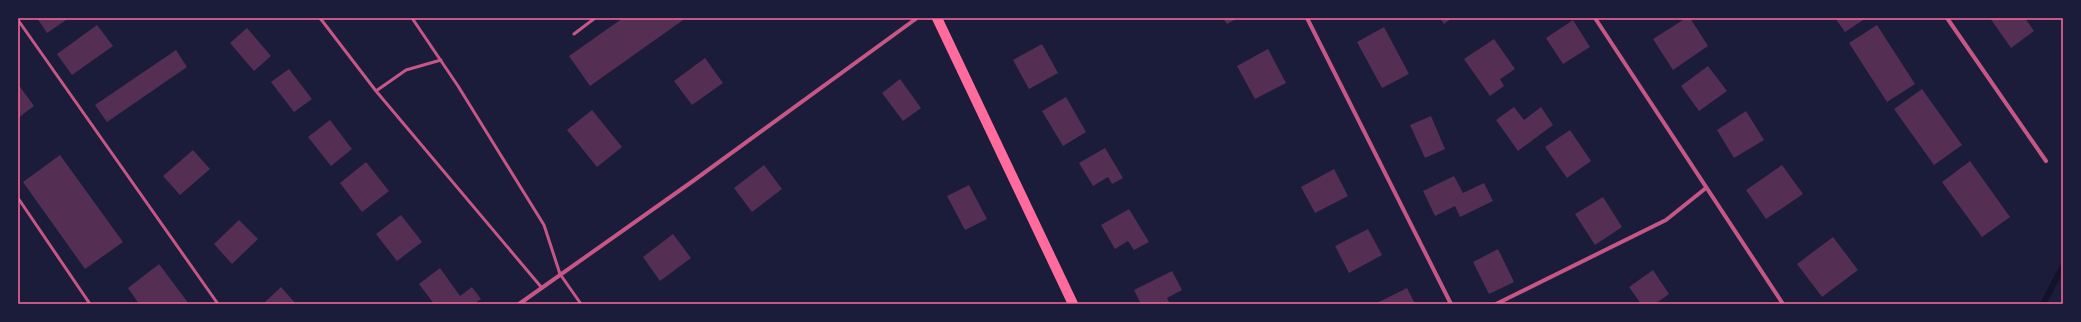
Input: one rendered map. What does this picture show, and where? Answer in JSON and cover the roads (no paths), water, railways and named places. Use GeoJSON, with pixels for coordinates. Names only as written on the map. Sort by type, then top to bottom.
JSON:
{"type":"FeatureCollection","features":[{"type":"Feature","properties":{"kind":"main road"},"geometry":{"type":"LineString","coordinates":[[936,18],[1073,304]]}},
{"type":"Feature","properties":{"kind":"street"},"geometry":{"type":"LineString","coordinates":[[519,304],[693,181],[917,18]]}},
{"type":"Feature","properties":{"kind":"street"},"geometry":{"type":"LineString","coordinates":[[1307,18],[1451,304]]}},
{"type":"Feature","properties":{"kind":"street"},"geometry":{"type":"LineString","coordinates":[[1595,18],[1783,304]]}},
{"type":"Feature","properties":{"kind":"street"},"geometry":{"type":"LineString","coordinates":[[1947,18],[2046,161]]}},
{"type":"Feature","properties":{"kind":"street"},"geometry":{"type":"LineString","coordinates":[[1496,304],[1666,220],[1706,188]]}},
{"type":"Feature","properties":{"kind":"lane"},"geometry":{"type":"LineString","coordinates":[[320,18],[376,91],[542,288]]}},
{"type":"Feature","properties":{"kind":"lane"},"geometry":{"type":"LineString","coordinates":[[412,18],[458,86],[544,225],[560,274],[582,304]]}},
{"type":"Feature","properties":{"kind":"lane"},"geometry":{"type":"LineString","coordinates":[[574,34],[596,18]]}},
{"type":"Feature","properties":{"kind":"lane"},"geometry":{"type":"LineString","coordinates":[[18,20],[218,304]]}},
{"type":"Feature","properties":{"kind":"lane"},"geometry":{"type":"LineString","coordinates":[[376,91],[406,70],[441,60]]}},
{"type":"Feature","properties":{"kind":"lane"},"geometry":{"type":"LineString","coordinates":[[18,198],[90,304]]}},
{"type":"Feature","properties":{"kind":"waterway"},"geometry":{"type":"LineString","coordinates":[[2043,304],[2063,266]]}}]}
